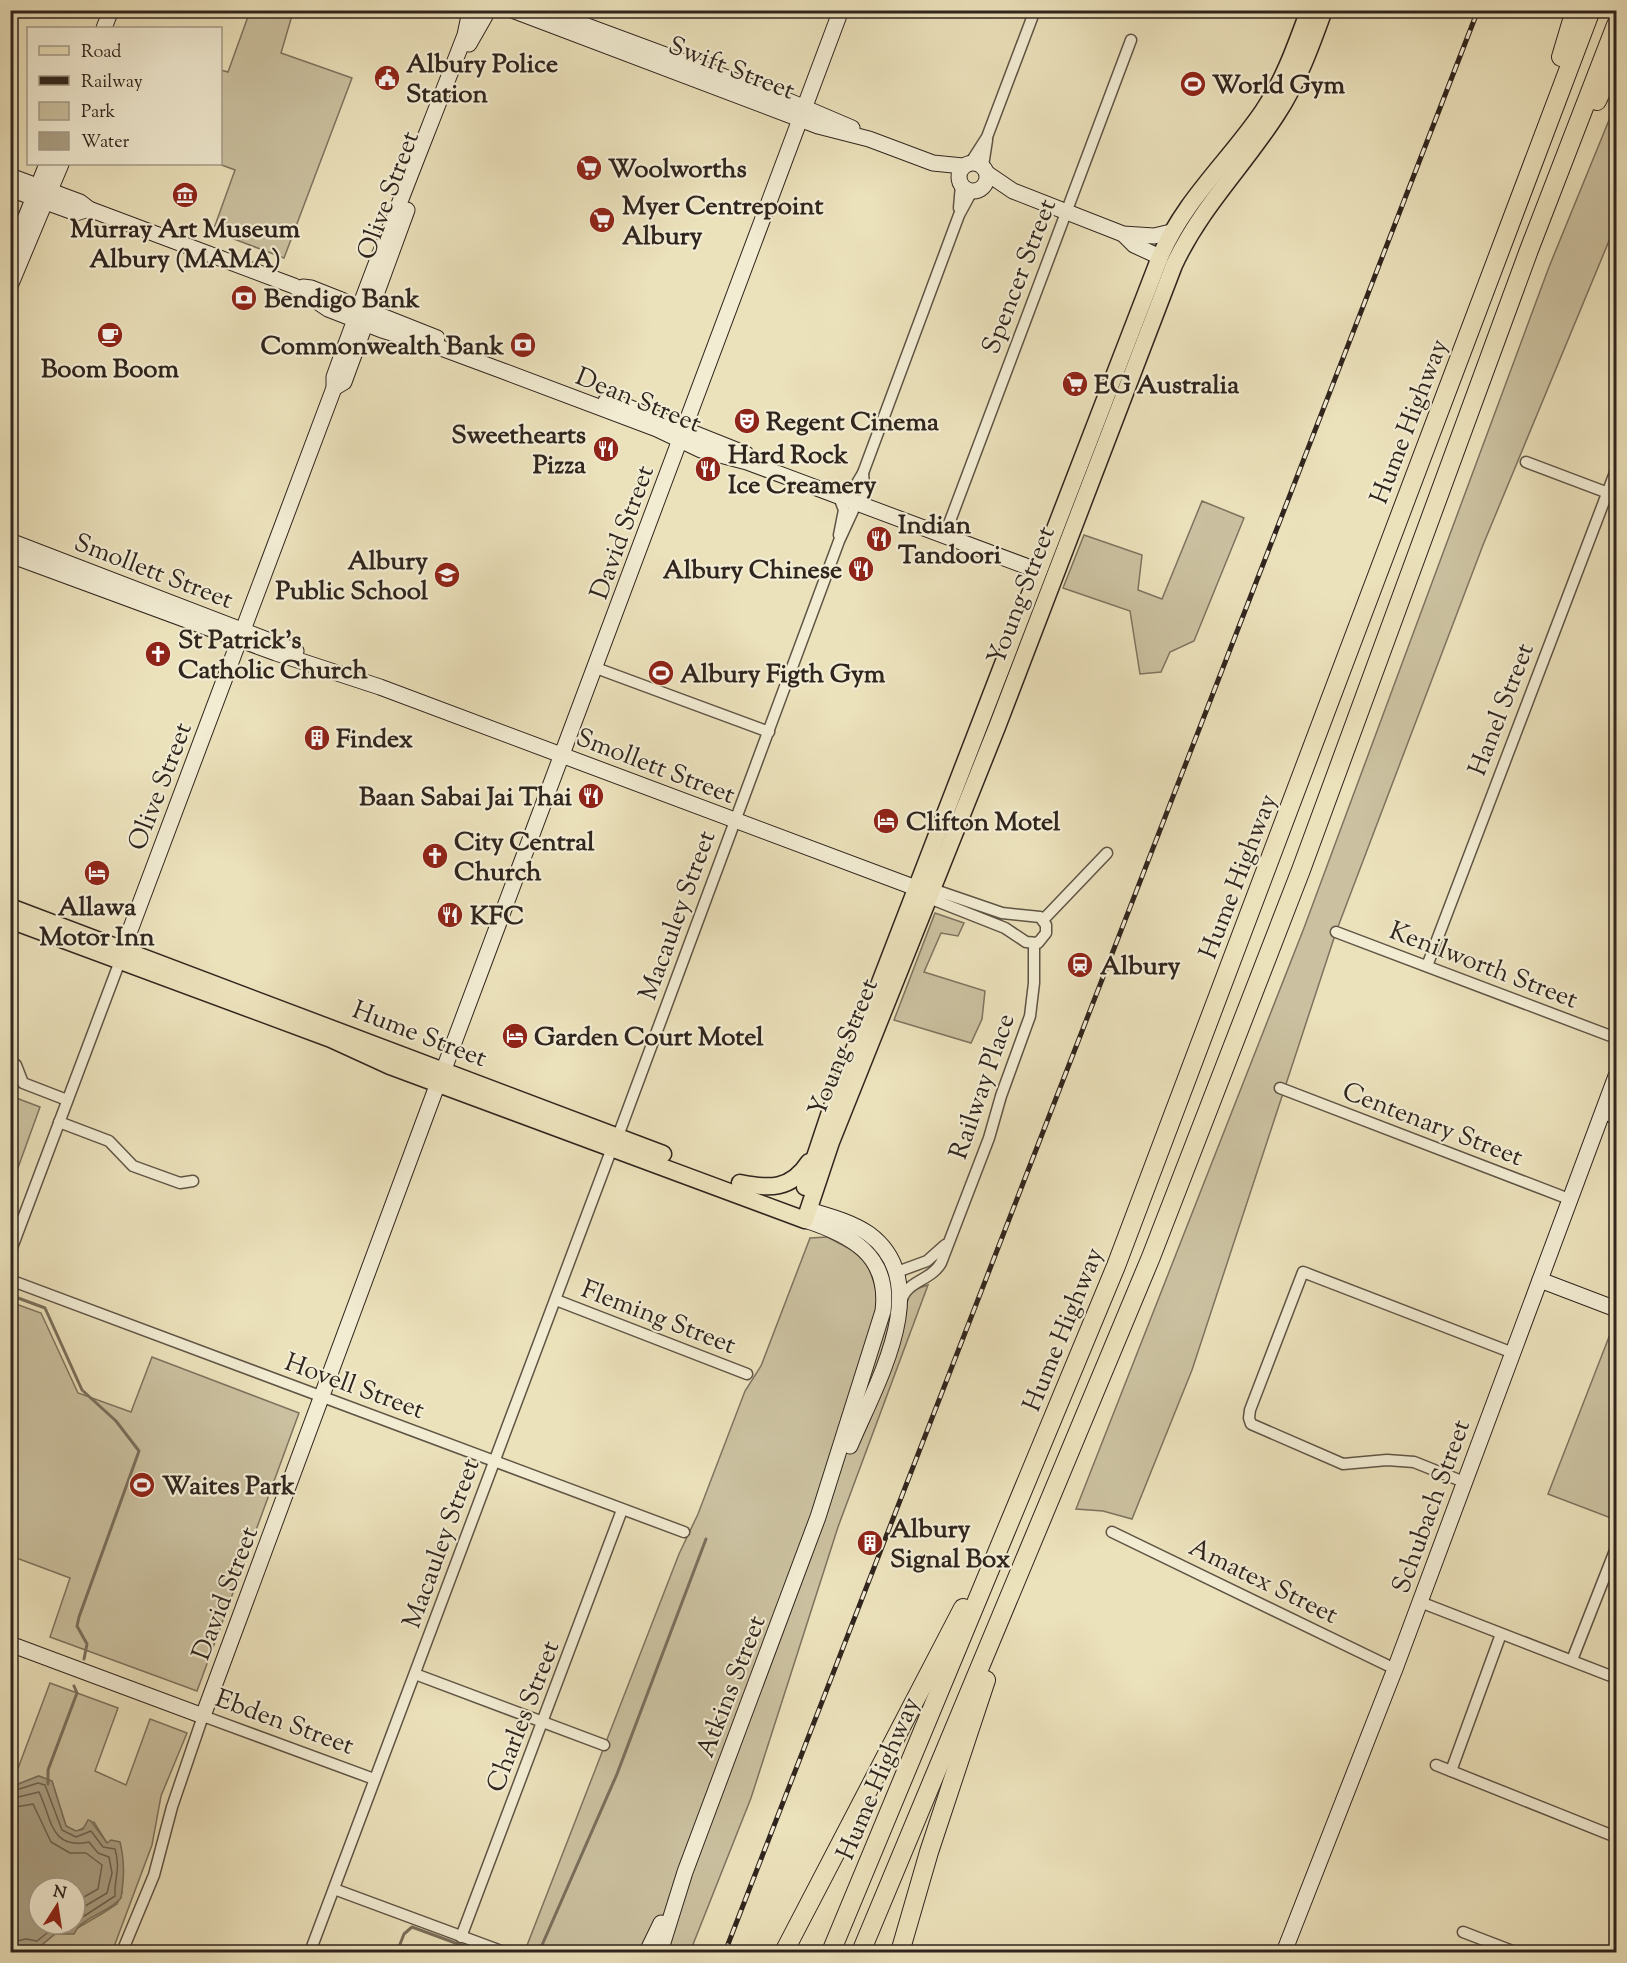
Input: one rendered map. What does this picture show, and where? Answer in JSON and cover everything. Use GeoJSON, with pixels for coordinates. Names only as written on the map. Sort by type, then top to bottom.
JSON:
{"type":"FeatureCollection","features":[{"type":"Feature","properties":{"kind":"highway"},"geometry":{"type":"LineString","coordinates":[[1504,239],[1575,10]]}},
{"type":"Feature","properties":{"kind":"highway","name":"Hume Highway"},"geometry":{"type":"LineString","coordinates":[[831,1953],[1120,1255],[1591,10]]}},
{"type":"Feature","properties":{"kind":"highway","name":"Hume Highway"},"geometry":{"type":"LineString","coordinates":[[861,1953],[1151,1257],[1280,925],[1545,208],[1617,25]]}},
{"type":"Feature","properties":{"kind":"highway"},"geometry":{"type":"LineString","coordinates":[[1545,208],[1617,59]]}},
{"type":"Feature","properties":{"kind":"highway"},"geometry":{"type":"LineString","coordinates":[[784,1953],[975,1585],[1090,1327]]}},
{"type":"Feature","properties":{"kind":"highway"},"geometry":{"type":"LineString","coordinates":[[900,1953],[966,1739],[994,1656],[1053,1503],[1065,1459]]}},
{"type":"Feature","properties":{"kind":"main road","name":"Young Street"},"geometry":{"type":"LineString","coordinates":[[802,1213],[926,892],[1160,257],[1171,232],[1201,186],[1262,113],[1275,92],[1309,10]]}},
{"type":"Feature","properties":{"kind":"main road","name":"Young Street"},"geometry":{"type":"LineString","coordinates":[[1045,569],[1182,249],[1214,196],[1277,115],[1306,60],[1324,10]]}},
{"type":"Feature","properties":{"kind":"main road"},"geometry":{"type":"LineString","coordinates":[[1160,257],[1182,249]]}},
{"type":"Feature","properties":{"kind":"main road","name":"Young Street"},"geometry":{"type":"LineString","coordinates":[[802,1213],[814,1154],[926,892]]}},
{"type":"Feature","properties":{"kind":"main road","name":"Hume Street"},"geometry":{"type":"LineString","coordinates":[[10,907],[122,955],[802,1213]]}},
{"type":"Feature","properties":{"kind":"main road","name":"Hume Street"},"geometry":{"type":"LineString","coordinates":[[10,920],[122,955]]}},
{"type":"Feature","properties":{"kind":"main road","name":"Hume Street"},"geometry":{"type":"LineString","coordinates":[[615,1142],[740,1183],[802,1213]]}},
{"type":"Feature","properties":{"kind":"main road"},"geometry":{"type":"LineString","coordinates":[[740,1183],[763,1187],[780,1186],[800,1175],[814,1154]]}},
{"type":"Feature","properties":{"kind":"street"},"geometry":{"type":"LineString","coordinates":[[104,27],[111,10]]}},
{"type":"Feature","properties":{"kind":"street","name":"Swift Street"},"geometry":{"type":"LineString","coordinates":[[512,10],[709,78],[802,113],[849,135],[869,139],[1013,191],[1123,234],[1154,236],[1171,232]]}},
{"type":"Feature","properties":{"kind":"street","name":"Swift Street"},"geometry":{"type":"LineString","coordinates":[[544,10],[709,78]]}},
{"type":"Feature","properties":{"kind":"street","name":"David Street"},"geometry":{"type":"LineString","coordinates":[[122,1953],[154,1875],[172,1807],[203,1716],[841,10]]}},
{"type":"Feature","properties":{"kind":"street","name":"Macauley Street"},"geometry":{"type":"LineString","coordinates":[[310,1953],[769,732],[853,498],[1035,10]]}},
{"type":"Feature","properties":{"kind":"street","name":"Olive Street"},"geometry":{"type":"LineString","coordinates":[[10,1253],[334,388],[334,377],[363,315],[424,153],[465,35],[480,12]]}},
{"type":"Feature","properties":{"kind":"street","name":"Spencer Street"},"geometry":{"type":"LineString","coordinates":[[946,532],[1131,40]]}},
{"type":"Feature","properties":{"kind":"street"},"geometry":{"type":"LineString","coordinates":[[10,286],[13,264],[41,194],[47,165]]}},
{"type":"Feature","properties":{"kind":"street"},"geometry":{"type":"LineString","coordinates":[[41,194],[60,165]]}},
{"type":"Feature","properties":{"kind":"street","name":"Dean Street"},"geometry":{"type":"LineString","coordinates":[[10,176],[76,213],[89,209],[294,286],[328,309],[363,315],[461,355],[657,429],[682,435],[716,456],[747,462],[853,498],[1045,569]]}},
{"type":"Feature","properties":{"kind":"street","name":"Dean Street"},"geometry":{"type":"LineString","coordinates":[[10,189],[41,194]]}},
{"type":"Feature","properties":{"kind":"street","name":"Swift Street"},"geometry":{"type":"LineString","coordinates":[[1123,234],[1134,245],[1160,257]]}},
{"type":"Feature","properties":{"kind":"street"},"geometry":{"type":"LineString","coordinates":[[1526,462],[1612,495]]}},
{"type":"Feature","properties":{"kind":"street","name":"Hanel Street"},"geometry":{"type":"LineString","coordinates":[[1427,966],[1612,495],[1617,470]]}},
{"type":"Feature","properties":{"kind":"street","name":"Macauley Street"},"geometry":{"type":"LineString","coordinates":[[839,541],[844,510],[853,498]]}},
{"type":"Feature","properties":{"kind":"street","name":"Smollett Street"},"geometry":{"type":"LineString","coordinates":[[10,542],[149,601]]}},
{"type":"Feature","properties":{"kind":"street","name":"Smollett Street"},"geometry":{"type":"LineString","coordinates":[[10,555],[149,601],[926,892]]}},
{"type":"Feature","properties":{"kind":"street"},"geometry":{"type":"LineString","coordinates":[[596,668],[769,732]]}},
{"type":"Feature","properties":{"kind":"street"},"geometry":{"type":"LineString","coordinates":[[1043,920],[1107,853]]}},
{"type":"Feature","properties":{"kind":"street"},"geometry":{"type":"LineString","coordinates":[[926,892],[1002,913],[1036,916],[1043,920],[1047,933],[1042,940],[1034,944],[1026,942],[1020,936],[926,892]]}},
{"type":"Feature","properties":{"kind":"street"},"geometry":{"type":"LineString","coordinates":[[1020,936],[1020,923],[1026,916]]}},
{"type":"Feature","properties":{"kind":"street","name":"Kenilworth Street"},"geometry":{"type":"LineString","coordinates":[[1336,932],[1617,1038]]}},
{"type":"Feature","properties":{"kind":"street","name":"Railway Place"},"geometry":{"type":"LineString","coordinates":[[899,1315],[906,1290],[936,1270],[989,1138],[1003,1089],[1030,1016],[1034,944]]}},
{"type":"Feature","properties":{"kind":"street"},"geometry":{"type":"LineString","coordinates":[[10,1060],[16,1065],[23,1083],[67,1100]]}},
{"type":"Feature","properties":{"kind":"street","name":"Schubach Street"},"geometry":{"type":"LineString","coordinates":[[1284,1953],[1395,1669],[1569,1199],[1609,1116],[1617,1076]]}},
{"type":"Feature","properties":{"kind":"street","name":"Centenary Street"},"geometry":{"type":"LineString","coordinates":[[1280,1088],[1569,1199]]}},
{"type":"Feature","properties":{"kind":"street"},"geometry":{"type":"LineString","coordinates":[[59,1122],[110,1141],[133,1166],[180,1183],[193,1181]]}},
{"type":"Feature","properties":{"kind":"street","name":"Atkins Street"},"geometry":{"type":"LineString","coordinates":[[660,1953],[685,1872],[819,1517],[881,1371],[899,1315],[901,1291],[897,1272],[886,1252],[867,1233],[802,1213]]}},
{"type":"Feature","properties":{"kind":"street","name":"Atkins Street"},"geometry":{"type":"LineString","coordinates":[[802,1213],[858,1243],[872,1259],[882,1281],[883,1311],[819,1517]]}},
{"type":"Feature","properties":{"kind":"street","name":"Railway Place"},"geometry":{"type":"LineString","coordinates":[[897,1272],[927,1261],[949,1239]]}},
{"type":"Feature","properties":{"kind":"street"},"geometry":{"type":"LineString","coordinates":[[1464,1482],[1406,1461],[1343,1464],[1246,1422],[1302,1270],[1513,1353]]}},
{"type":"Feature","properties":{"kind":"street"},"geometry":{"type":"LineString","coordinates":[[861,1382],[888,1324],[892,1303],[892,1281],[897,1272]]}},
{"type":"Feature","properties":{"kind":"street","name":"Hovell Street"},"geometry":{"type":"LineString","coordinates":[[10,1280],[123,1320],[323,1398],[684,1532]]}},
{"type":"Feature","properties":{"kind":"street"},"geometry":{"type":"LineString","coordinates":[[1540,1280],[1617,1309]]}},
{"type":"Feature","properties":{"kind":"street","name":"Fleming Street"},"geometry":{"type":"LineString","coordinates":[[556,1300],[747,1374]]}},
{"type":"Feature","properties":{"kind":"street","name":"Charles Street"},"geometry":{"type":"LineString","coordinates":[[461,1937],[544,1722],[622,1510]]}},
{"type":"Feature","properties":{"kind":"street","name":"Amatex Street"},"geometry":{"type":"LineString","coordinates":[[1112,1532],[1395,1669]]}},
{"type":"Feature","properties":{"kind":"street"},"geometry":{"type":"LineString","coordinates":[[1572,1660],[1617,1548]]}},
{"type":"Feature","properties":{"kind":"street"},"geometry":{"type":"LineString","coordinates":[[1420,1602],[1617,1678]]}},
{"type":"Feature","properties":{"kind":"street"},"geometry":{"type":"LineString","coordinates":[[1451,1771],[1501,1634]]}},
{"type":"Feature","properties":{"kind":"street","name":"Ebden Street"},"geometry":{"type":"LineString","coordinates":[[10,1644],[374,1779]]}},
{"type":"Feature","properties":{"kind":"street"},"geometry":{"type":"LineString","coordinates":[[415,1674],[604,1745]]}},
{"type":"Feature","properties":{"kind":"street"},"geometry":{"type":"LineString","coordinates":[[1436,1765],[1617,1837]]}},
{"type":"Feature","properties":{"kind":"street","name":"Atkins Street"},"geometry":{"type":"LineString","coordinates":[[647,1953],[685,1872]]}},
{"type":"Feature","properties":{"kind":"street"},"geometry":{"type":"LineString","coordinates":[[334,1889],[504,1953]]}},
{"type":"Feature","properties":{"kind":"street"},"geometry":{"type":"LineString","coordinates":[[1463,1932],[1515,1953]]}},
{"type":"Feature","properties":{"kind":"green space"},"geometry":{"type":"Polygon","coordinates":[[[250,11],[261,14],[263,11],[293,12],[281,53],[352,78],[284,258],[213,231],[235,170],[222,165],[222,70],[228,72],[250,11]]]}},
{"type":"Feature","properties":{"kind":"green space"},"geometry":{"type":"Polygon","coordinates":[[[1616,103],[1616,224],[1483,545],[1336,932],[1192,1370],[1132,1519],[1103,1511],[1076,1509],[1304,928],[1549,267],[1616,103]]]}},
{"type":"Feature","properties":{"kind":"green space"},"geometry":{"type":"Polygon","coordinates":[[[1202,501],[1244,518],[1194,641],[1170,652],[1161,672],[1140,674],[1130,611],[1063,588],[1084,535],[1142,555],[1138,590],[1162,599],[1202,501]]]}},
{"type":"Feature","properties":{"kind":"green space"},"geometry":{"type":"Polygon","coordinates":[[[935,913],[964,923],[958,936],[941,933],[924,972],[985,991],[982,1019],[971,1043],[894,1020],[935,913]]]}},
{"type":"Feature","properties":{"kind":"green space"},"geometry":{"type":"Polygon","coordinates":[[[10,1096],[40,1107],[11,1187],[10,1096]]]}},
{"type":"Feature","properties":{"kind":"green space"},"geometry":{"type":"Polygon","coordinates":[[[827,1237],[849,1249],[864,1261],[873,1277],[878,1302],[928,1285],[838,1527],[751,1798],[690,1952],[543,1952],[526,1948],[745,1391],[761,1366],[810,1238],[827,1237]]]}},
{"type":"Feature","properties":{"kind":"green space","name":"Waites Park"},"geometry":{"type":"Polygon","coordinates":[[[13,1303],[41,1313],[78,1393],[131,1412],[152,1357],[299,1413],[197,1691],[50,1637],[70,1578],[11,1556],[10,1309],[13,1303]]]}},
{"type":"Feature","properties":{"kind":"green space"},"geometry":{"type":"Polygon","coordinates":[[[1614,1324],[1616,1325],[1616,1520],[1548,1494],[1614,1324]]]}},
{"type":"Feature","properties":{"kind":"green space"},"geometry":{"type":"Polygon","coordinates":[[[50,1683],[118,1708],[95,1771],[126,1785],[150,1719],[187,1733],[161,1796],[152,1845],[112,1952],[17,1952],[23,1945],[38,1948],[53,1936],[87,1936],[87,1922],[117,1904],[122,1893],[107,1843],[94,1822],[76,1832],[66,1826],[52,1781],[38,1776],[11,1787],[50,1683]]]}},
{"type":"Feature","properties":{"kind":"water"},"geometry":{"type":"Polygon","coordinates":[[[39,1776],[52,1781],[66,1826],[76,1831],[83,1829],[88,1820],[107,1843],[111,1840],[120,1842],[123,1864],[121,1898],[110,1908],[87,1920],[87,1876],[27,1876],[27,1936],[53,1936],[38,1948],[23,1945],[17,1952],[11,1952],[11,1787],[39,1776]]]}},
{"type":"Feature","properties":{"kind":"waterway"},"geometry":{"type":"LineString","coordinates":[[10,1295],[45,1308],[82,1390],[116,1421],[139,1451],[79,1617],[77,1626],[87,1644],[84,1659]]}},
{"type":"Feature","properties":{"kind":"waterway"},"geometry":{"type":"LineString","coordinates":[[539,1952],[617,1774],[706,1539]]}},
{"type":"Feature","properties":{"kind":"waterway"},"geometry":{"type":"LineString","coordinates":[[48,1784],[48,1770],[77,1693],[74,1686]]}},
{"type":"Feature","properties":{"kind":"waterway"},"geometry":{"type":"LineString","coordinates":[[397,1952],[404,1934],[412,1927],[480,1952]]}},
{"type":"Feature","properties":{"kind":"railway"},"geometry":{"type":"LineString","coordinates":[[725,1952],[1478,10]]}},
{"type":"Feature","properties":{"kind":"place","name":"Albury Police Station"},"geometry":{"type":"Point","coordinates":[387,78]}},
{"type":"Feature","properties":{"kind":"place","name":"World Gym"},"geometry":{"type":"Point","coordinates":[1193,84]}},
{"type":"Feature","properties":{"kind":"place","name":"Woolworths"},"geometry":{"type":"Point","coordinates":[589,168]}},
{"type":"Feature","properties":{"kind":"place","name":"Murray Art Museum Albury (MAMA)"},"geometry":{"type":"Point","coordinates":[185,195]}},
{"type":"Feature","properties":{"kind":"place","name":"Myer Centrepoint Albury"},"geometry":{"type":"Point","coordinates":[602,220]}},
{"type":"Feature","properties":{"kind":"place","name":"Bendigo Bank"},"geometry":{"type":"Point","coordinates":[244,298]}},
{"type":"Feature","properties":{"kind":"place","name":"Boom Boom"},"geometry":{"type":"Point","coordinates":[110,335]}},
{"type":"Feature","properties":{"kind":"place","name":"Commonwealth Bank"},"geometry":{"type":"Point","coordinates":[523,345]}},
{"type":"Feature","properties":{"kind":"place","name":"EG Australia"},"geometry":{"type":"Point","coordinates":[1075,384]}},
{"type":"Feature","properties":{"kind":"place","name":"Regent Cinema"},"geometry":{"type":"Point","coordinates":[747,421]}},
{"type":"Feature","properties":{"kind":"place","name":"Sweethearts Pizza"},"geometry":{"type":"Point","coordinates":[606,449]}},
{"type":"Feature","properties":{"kind":"place","name":"Hard Rock Ice Creamery"},"geometry":{"type":"Point","coordinates":[708,469]}},
{"type":"Feature","properties":{"kind":"place","name":"Indian Tandoori"},"geometry":{"type":"Point","coordinates":[879,539]}},
{"type":"Feature","properties":{"kind":"place","name":"Albury Chinese"},"geometry":{"type":"Point","coordinates":[861,569]}},
{"type":"Feature","properties":{"kind":"place","name":"Albury Public School"},"geometry":{"type":"Point","coordinates":[447,575]}},
{"type":"Feature","properties":{"kind":"place","name":"St Patrick's Catholic Church"},"geometry":{"type":"Point","coordinates":[158,654]}},
{"type":"Feature","properties":{"kind":"place","name":"Albury Figth Gym"},"geometry":{"type":"Point","coordinates":[661,673]}},
{"type":"Feature","properties":{"kind":"place","name":"Findex"},"geometry":{"type":"Point","coordinates":[317,738]}},
{"type":"Feature","properties":{"kind":"place","name":"Baan Sabai Jai Thai"},"geometry":{"type":"Point","coordinates":[591,796]}},
{"type":"Feature","properties":{"kind":"place","name":"Clifton Motel"},"geometry":{"type":"Point","coordinates":[886,821]}},
{"type":"Feature","properties":{"kind":"place","name":"City Central Church"},"geometry":{"type":"Point","coordinates":[435,856]}},
{"type":"Feature","properties":{"kind":"place","name":"Allawa Motor Inn"},"geometry":{"type":"Point","coordinates":[97,873]}},
{"type":"Feature","properties":{"kind":"place","name":"KFC"},"geometry":{"type":"Point","coordinates":[450,915]}},
{"type":"Feature","properties":{"kind":"place","name":"Albury"},"geometry":{"type":"Point","coordinates":[1080,965]}},
{"type":"Feature","properties":{"kind":"place","name":"Garden Court Motel"},"geometry":{"type":"Point","coordinates":[515,1036]}},
{"type":"Feature","properties":{"kind":"place","name":"Waites Park"},"geometry":{"type":"Point","coordinates":[142,1485]}},
{"type":"Feature","properties":{"kind":"place","name":"Albury Signal Box"},"geometry":{"type":"Point","coordinates":[870,1543]}}]}
